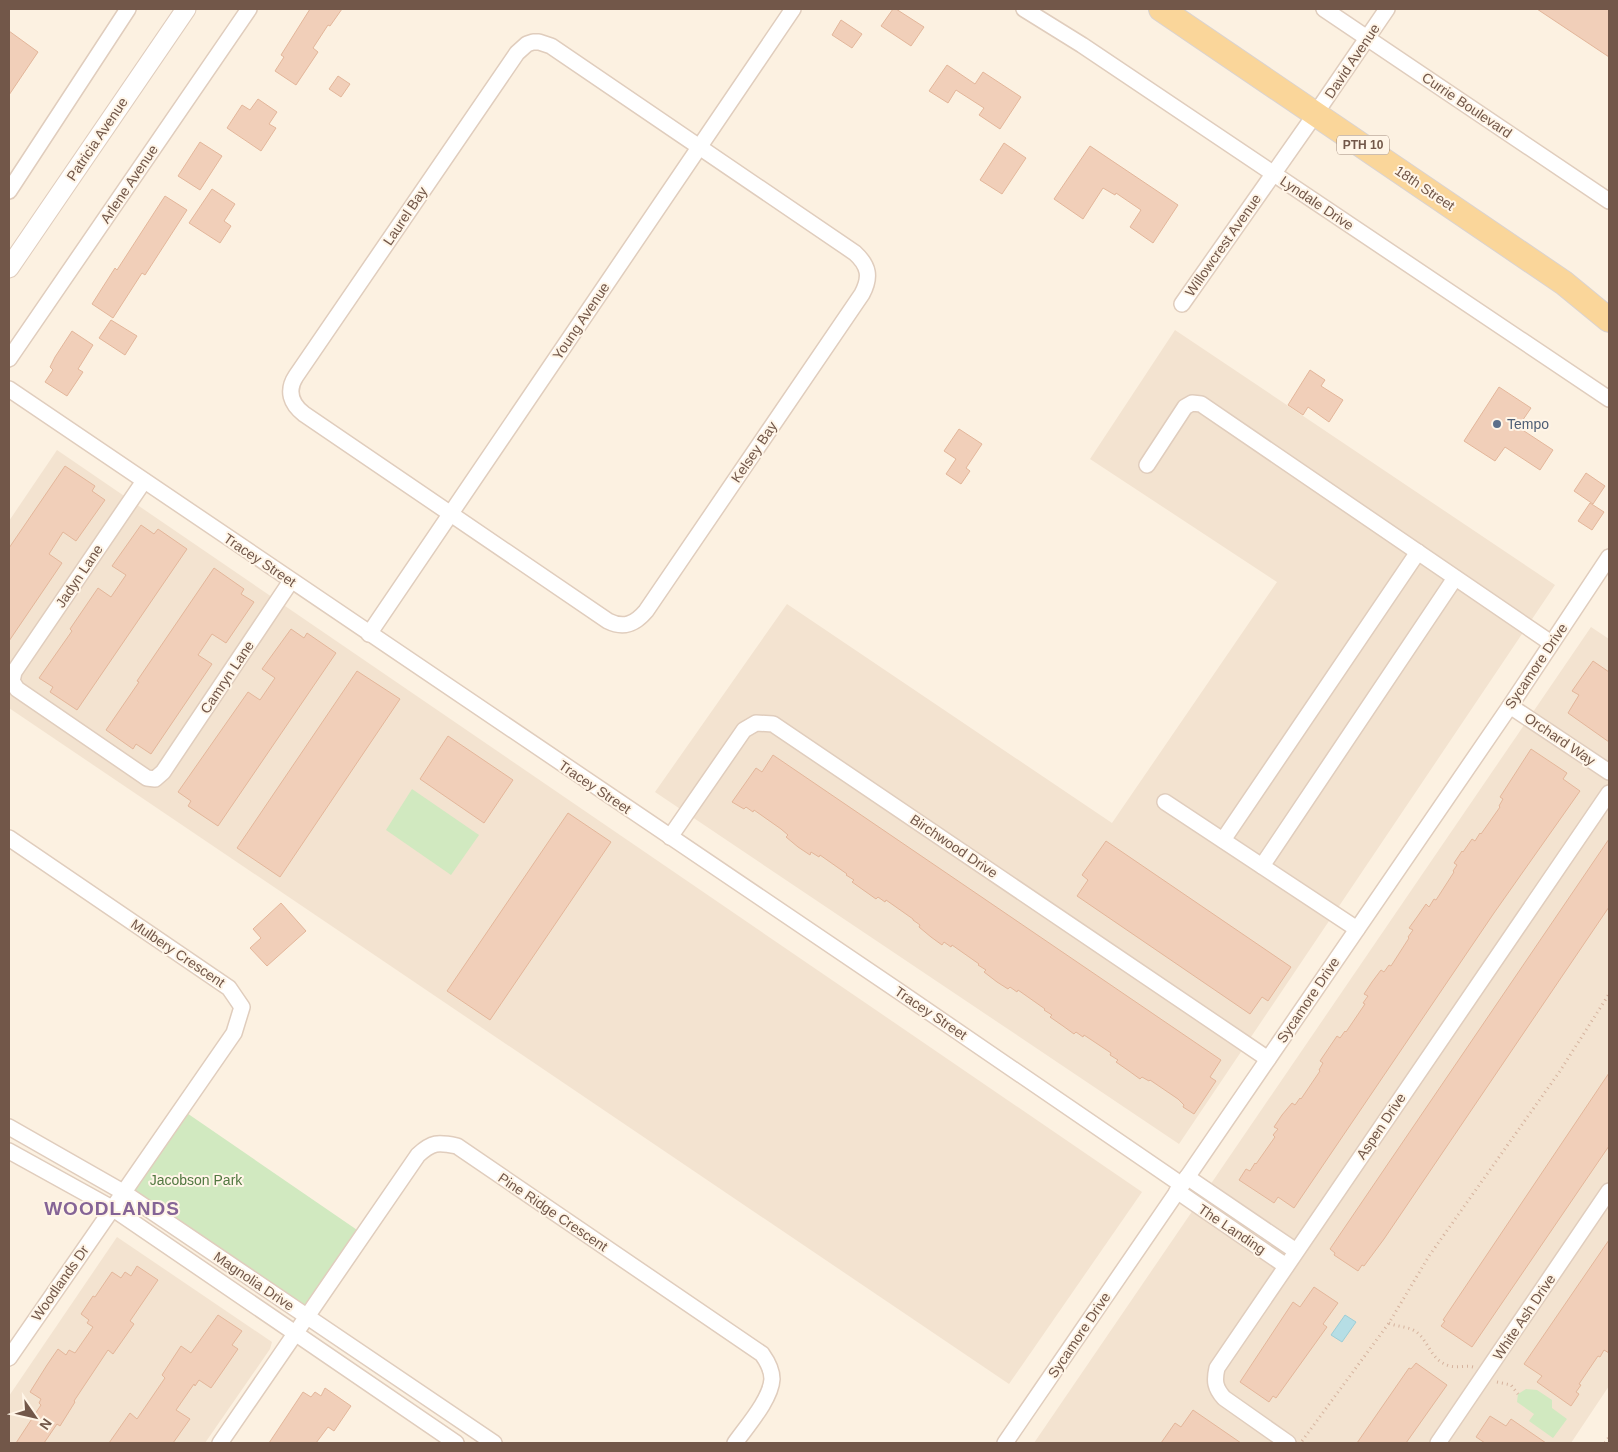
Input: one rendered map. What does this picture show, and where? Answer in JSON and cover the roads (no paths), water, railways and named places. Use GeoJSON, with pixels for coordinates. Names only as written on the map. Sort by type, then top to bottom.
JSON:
{"type":"FeatureCollection","features":[{"type":"Feature","properties":{"kind":"main road","name":"18th Street"},"geometry":{"type":"LineString","coordinates":[[1161,9],[1564,283],[1609,320]]}},
{"type":"Feature","properties":{"kind":"main road","name":"18th Street"},"geometry":{"type":"LineString","coordinates":[[1564,283],[1609,307]]}},
{"type":"Feature","properties":{"kind":"street"},"geometry":{"type":"LineString","coordinates":[[9,191],[128,9]]}},
{"type":"Feature","properties":{"kind":"street","name":"Patricia Avenue"},"geometry":{"type":"LineString","coordinates":[[9,267],[186,9]]}},
{"type":"Feature","properties":{"kind":"street","name":"Arlene Avenue"},"geometry":{"type":"LineString","coordinates":[[9,359],[249,9]]}},
{"type":"Feature","properties":{"kind":"street","name":"Young Avenue"},"geometry":{"type":"LineString","coordinates":[[369,634],[793,9]]}},
{"type":"Feature","properties":{"kind":"street","name":"Lyndale Drive"},"geometry":{"type":"LineString","coordinates":[[1024,9],[1082,45],[1609,399]]}},
{"type":"Feature","properties":{"kind":"street","name":"Currie Boulevard"},"geometry":{"type":"LineString","coordinates":[[1324,9],[1609,202]]}},
{"type":"Feature","properties":{"kind":"street","name":"David Avenue"},"geometry":{"type":"LineString","coordinates":[[1316,113],[1387,9]]}},
{"type":"Feature","properties":{"kind":"street","name":"Laurel Bay"},"geometry":{"type":"LineString","coordinates":[[450,514],[300,411],[290,396],[292,383],[296,376],[517,53],[527,44],[538,42],[551,46],[700,147]]}},
{"type":"Feature","properties":{"kind":"street","name":"Willowcrest Avenue"},"geometry":{"type":"LineString","coordinates":[[1182,304],[1316,113]]}},
{"type":"Feature","properties":{"kind":"street","name":"Kelsey Bay"},"geometry":{"type":"LineString","coordinates":[[450,514],[608,621],[622,626],[634,622],[646,612],[856,302],[868,279],[868,272],[860,257],[700,147]]}},
{"type":"Feature","properties":{"kind":"street","name":"Tracey Street"},"geometry":{"type":"LineString","coordinates":[[9,389],[1182,1184]]}},
{"type":"Feature","properties":{"kind":"street"},"geometry":{"type":"LineString","coordinates":[[1147,465],[1185,407],[1192,403],[1201,404],[1551,643]]}},
{"type":"Feature","properties":{"kind":"street","name":"Jadyn Lane"},"geometry":{"type":"LineString","coordinates":[[144,480],[14,672],[12,681],[17,689],[147,778],[155,779],[163,772]]}},
{"type":"Feature","properties":{"kind":"street"},"geometry":{"type":"LineString","coordinates":[[1223,840],[1418,552]]}},
{"type":"Feature","properties":{"kind":"street","name":"Sycamore Drive"},"geometry":{"type":"LineString","coordinates":[[1005,1443],[1510,706],[1609,557]]}},
{"type":"Feature","properties":{"kind":"street"},"geometry":{"type":"LineString","coordinates":[[1262,866],[1455,578]]}},
{"type":"Feature","properties":{"kind":"street","name":"Camryn Lane"},"geometry":{"type":"LineString","coordinates":[[163,772],[291,581]]}},
{"type":"Feature","properties":{"kind":"street","name":"Orchard Way"},"geometry":{"type":"LineString","coordinates":[[1510,706],[1609,772]]}},
{"type":"Feature","properties":{"kind":"street","name":"Birchwood Drive"},"geometry":{"type":"LineString","coordinates":[[670,837],[744,730],[756,722],[773,724],[1268,1059]]}},
{"type":"Feature","properties":{"kind":"street","name":"Aspen Drive"},"geometry":{"type":"LineString","coordinates":[[1288,1443],[1224,1398],[1217,1390],[1214,1379],[1217,1368],[1609,793]]}},
{"type":"Feature","properties":{"kind":"street"},"geometry":{"type":"LineString","coordinates":[[1165,802],[1357,929]]}},
{"type":"Feature","properties":{"kind":"street","name":"Mulbery Crescent"},"geometry":{"type":"LineString","coordinates":[[9,838],[229,988],[242,1008],[234,1033],[112,1208]]}},
{"type":"Feature","properties":{"kind":"street","name":"Magnolia Drive"},"geometry":{"type":"LineString","coordinates":[[9,1127],[123,1192],[494,1443]]}},
{"type":"Feature","properties":{"kind":"street","name":"Pine Ridge Crescent"},"geometry":{"type":"LineString","coordinates":[[220,1443],[418,1155],[429,1145],[442,1143],[456,1146],[762,1354],[769,1365],[772,1377],[770,1392],[735,1443]]}},
{"type":"Feature","properties":{"kind":"street","name":"Magnolia Drive"},"geometry":{"type":"LineString","coordinates":[[9,1151],[112,1208],[456,1443]]}},
{"type":"Feature","properties":{"kind":"street","name":"The Landing"},"geometry":{"type":"LineString","coordinates":[[1182,1184],[1296,1251]]}},
{"type":"Feature","properties":{"kind":"street","name":"The Landing"},"geometry":{"type":"LineString","coordinates":[[1182,1184],[1286,1266]]}},
{"type":"Feature","properties":{"kind":"street","name":"White Ash Drive"},"geometry":{"type":"LineString","coordinates":[[1438,1443],[1609,1191]]}},
{"type":"Feature","properties":{"kind":"street","name":"Woodlands Dr"},"geometry":{"type":"LineString","coordinates":[[9,1358],[112,1208]]}},
{"type":"Feature","properties":{"kind":"water"},"geometry":{"type":"Polygon","coordinates":[[[1345,1315],[1356,1322],[1342,1342],[1331,1335],[1345,1315]]]}},
{"type":"Feature","properties":{"kind":"place","name":"Tempo"},"geometry":{"type":"Point","coordinates":[1497,424]}},
{"type":"Feature","properties":{"kind":"district","name":"WOODLANDS"},"geometry":{"type":"Point","coordinates":[112,1208]}},
{"type":"Feature","properties":{"kind":"park label","name":"Jacobson Park"},"geometry":{"type":"Point","coordinates":[196,1180]}}]}
